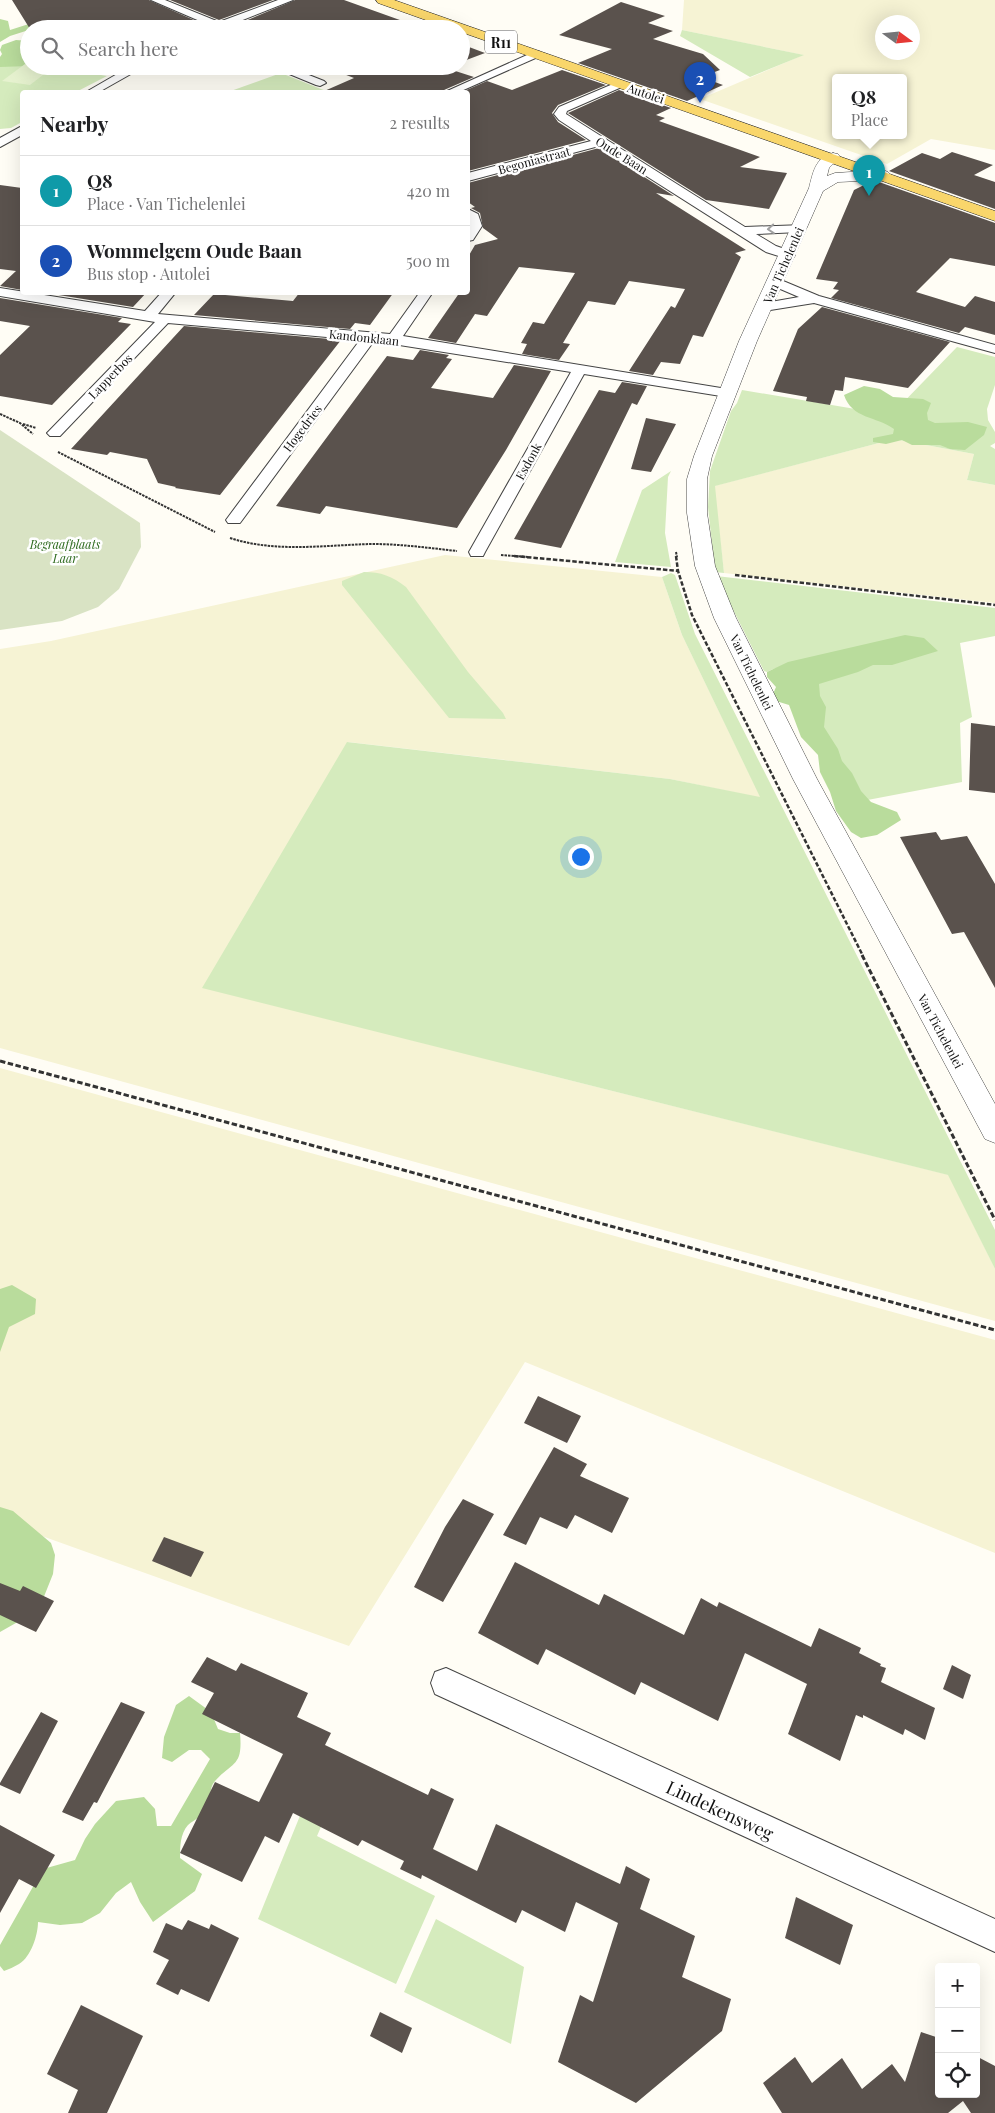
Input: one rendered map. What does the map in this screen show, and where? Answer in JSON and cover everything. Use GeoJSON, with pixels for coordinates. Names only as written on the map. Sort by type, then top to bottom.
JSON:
{"type":"FeatureCollection","features":[{"type":"Feature","properties":{"kind":"main road","name":"Autolei"},"geometry":{"type":"LineString","coordinates":[[382,0],[439,20]]}},
{"type":"Feature","properties":{"kind":"main road","name":"Autolei"},"geometry":{"type":"LineString","coordinates":[[470,31],[833,157],[995,216]]}},
{"type":"Feature","properties":{"kind":"street"},"geometry":{"type":"LineString","coordinates":[[156,0],[199,20]]}},
{"type":"Feature","properties":{"kind":"street"},"geometry":{"type":"LineString","coordinates":[[233,20],[288,0]]}},
{"type":"Feature","properties":{"kind":"street"},"geometry":{"type":"LineString","coordinates":[[456,90],[536,54]]}},
{"type":"Feature","properties":{"kind":"street"},"geometry":{"type":"LineString","coordinates":[[96,90],[124,75]]}},
{"type":"Feature","properties":{"kind":"street"},"geometry":{"type":"LineString","coordinates":[[299,75],[320,83]]}},
{"type":"Feature","properties":{"kind":"street","name":"Oude Baan"},"geometry":{"type":"LineString","coordinates":[[620,84],[563,109],[560,114],[563,118],[771,249],[788,255]]}},
{"type":"Feature","properties":{"kind":"street"},"geometry":{"type":"LineString","coordinates":[[0,143],[11,133]]}},
{"type":"Feature","properties":{"kind":"street","name":"Begoniastraat"},"geometry":{"type":"LineString","coordinates":[[470,176],[601,142]]}},
{"type":"Feature","properties":{"kind":"street","name":"Van Tichelenlei"},"geometry":{"type":"LineString","coordinates":[[833,157],[822,166],[817,188],[727,393],[702,456],[697,479],[697,513],[708,573],[725,618],[801,771],[995,1131]]}},
{"type":"Feature","properties":{"kind":"street"},"geometry":{"type":"LineString","coordinates":[[817,188],[835,178],[883,175]]}},
{"type":"Feature","properties":{"kind":"street"},"geometry":{"type":"LineString","coordinates":[[470,214],[474,217],[476,226],[470,234]]}},
{"type":"Feature","properties":{"kind":"street"},"geometry":{"type":"LineString","coordinates":[[743,231],[799,228]]}},
{"type":"Feature","properties":{"kind":"street"},"geometry":{"type":"LineString","coordinates":[[776,282],[814,299],[995,349]]}},
{"type":"Feature","properties":{"kind":"street","name":"Kandonklaan"},"geometry":{"type":"LineString","coordinates":[[0,292],[165,319],[394,339],[727,393]]}},
{"type":"Feature","properties":{"kind":"street"},"geometry":{"type":"LineString","coordinates":[[148,316],[167,295]]}},
{"type":"Feature","properties":{"kind":"street"},"geometry":{"type":"LineString","coordinates":[[394,339],[425,295]]}},
{"type":"Feature","properties":{"kind":"street"},"geometry":{"type":"LineString","coordinates":[[764,307],[814,299]]}},
{"type":"Feature","properties":{"kind":"street","name":"Lapperbos"},"geometry":{"type":"LineString","coordinates":[[55,433],[165,319]]}},
{"type":"Feature","properties":{"kind":"street","name":"Hogedries"},"geometry":{"type":"LineString","coordinates":[[234,520],[370,337]]}},
{"type":"Feature","properties":{"kind":"street","name":"Esdonk"},"geometry":{"type":"LineString","coordinates":[[477,552],[579,370]]}},
{"type":"Feature","properties":{"kind":"street","name":"Lindekensweg"},"geometry":{"type":"LineString","coordinates":[[446,1683],[995,1936]]}},
{"type":"Feature","properties":{"kind":"path"},"geometry":{"type":"LineString","coordinates":[[0,414],[20,423],[38,440]]}},
{"type":"Feature","properties":{"kind":"path"},"geometry":{"type":"LineString","coordinates":[[53,450],[221,535]]}},
{"type":"Feature","properties":{"kind":"path"},"geometry":{"type":"LineString","coordinates":[[230,538],[238,542],[260,545],[375,544],[477,552],[708,573],[995,605]]}},
{"type":"Feature","properties":{"kind":"path"},"geometry":{"type":"LineString","coordinates":[[0,1061],[995,1330]]}},
{"type":"Feature","properties":{"kind":"shaded area"},"geometry":{"type":"Polygon","coordinates":[[[684,0],[995,0],[995,150],[931,139],[887,164],[700,99],[803,55],[682,30],[684,0]]]}},
{"type":"Feature","properties":{"kind":"shaded area"},"geometry":{"type":"Polygon","coordinates":[[[894,439],[974,454],[967,480],[995,485],[995,603],[724,573],[714,486],[894,439]]]}},
{"type":"Feature","properties":{"kind":"shaded area"},"geometry":{"type":"Polygon","coordinates":[[[445,555],[662,577],[682,635],[761,798],[670,779],[348,742],[529,1070],[949,1175],[995,1269],[995,1321],[0,1048],[0,649],[51,641],[445,555]]]}},
{"type":"Feature","properties":{"kind":"shaded area"},"geometry":{"type":"Polygon","coordinates":[[[0,1068],[995,1340],[995,1553],[525,1362],[349,1646],[0,1521],[0,1068]]]}},
{"type":"Feature","properties":{"kind":"green space"},"geometry":{"type":"Polygon","coordinates":[[[0,19],[8,21],[10,30],[20,27],[20,33],[0,42],[0,19]]]}},
{"type":"Feature","properties":{"kind":"green space"},"geometry":{"type":"Polygon","coordinates":[[[682,30],[804,55],[750,77],[680,36],[682,30]]]}},
{"type":"Feature","properties":{"kind":"green space"},"geometry":{"type":"Polygon","coordinates":[[[20,40],[20,66],[0,67],[0,57],[2,54],[0,50],[2,45],[20,40]]]}},
{"type":"Feature","properties":{"kind":"green space"},"geometry":{"type":"Polygon","coordinates":[[[8,60],[20,63],[20,75],[107,76],[80,90],[20,90],[20,123],[11,128],[0,129],[0,66],[8,60]]]}},
{"type":"Feature","properties":{"kind":"green space"},"geometry":{"type":"Polygon","coordinates":[[[20,68],[20,75],[43,75],[30,85],[2,81],[20,68]]]}},
{"type":"Feature","properties":{"kind":"green space"},"geometry":{"type":"Polygon","coordinates":[[[275,75],[286,75],[324,90],[234,90],[275,75]]]}},
{"type":"Feature","properties":{"kind":"green space"},"geometry":{"type":"Polygon","coordinates":[[[957,347],[995,357],[995,385],[987,409],[988,420],[995,432],[995,443],[990,446],[995,449],[995,485],[967,480],[974,454],[894,439],[715,486],[724,573],[715,572],[708,507],[710,471],[731,411],[737,403],[742,390],[891,415],[957,347]]]}},
{"type":"Feature","properties":{"kind":"green space"},"geometry":{"type":"Polygon","coordinates":[[[864,386],[880,389],[893,397],[923,399],[931,403],[927,413],[928,420],[935,423],[968,422],[987,427],[984,435],[965,450],[950,449],[940,445],[912,445],[902,440],[886,444],[873,442],[873,438],[893,434],[894,429],[859,413],[848,403],[844,395],[864,386]]]}},
{"type":"Feature","properties":{"kind":"green space","name":"Begraafplaats Laar"},"geometry":{"type":"Polygon","coordinates":[[[0,430],[140,523],[141,547],[119,589],[98,607],[62,621],[0,630],[0,430]]]}},
{"type":"Feature","properties":{"kind":"green space"},"geometry":{"type":"Polygon","coordinates":[[[671,471],[668,477],[665,533],[671,567],[615,562],[642,490],[671,471]]]}},
{"type":"Feature","properties":{"kind":"green space"},"geometry":{"type":"Polygon","coordinates":[[[364,572],[386,575],[406,587],[468,672],[506,719],[449,718],[342,585],[342,581],[364,572]]]}},
{"type":"Feature","properties":{"kind":"green space"},"geometry":{"type":"Polygon","coordinates":[[[671,573],[675,575],[695,634],[995,1230],[995,1269],[948,1175],[202,988],[347,742],[670,779],[760,797],[682,635],[662,577],[671,573]]]}},
{"type":"Feature","properties":{"kind":"green space"},"geometry":{"type":"Polygon","coordinates":[[[716,576],[995,608],[995,636],[960,643],[972,717],[960,723],[962,782],[857,802],[792,666],[773,669],[767,672],[764,671],[716,576]]]}},
{"type":"Feature","properties":{"kind":"green space"},"geometry":{"type":"Polygon","coordinates":[[[905,635],[924,638],[938,651],[892,665],[873,665],[858,672],[819,684],[820,696],[826,707],[824,727],[838,749],[842,761],[852,773],[861,791],[871,802],[897,812],[901,820],[877,835],[861,838],[851,832],[836,811],[830,792],[820,772],[818,755],[801,737],[789,705],[776,701],[773,694],[776,687],[767,677],[767,672],[788,662],[905,635]]]}},
{"type":"Feature","properties":{"kind":"green space"},"geometry":{"type":"Polygon","coordinates":[[[12,1285],[36,1299],[35,1314],[9,1327],[0,1352],[0,1289],[12,1285]]]}},
{"type":"Feature","properties":{"kind":"green space"},"geometry":{"type":"Polygon","coordinates":[[[0,1507],[13,1511],[51,1543],[55,1555],[53,1574],[41,1604],[30,1615],[0,1632],[0,1507]]]}},
{"type":"Feature","properties":{"kind":"green space"},"geometry":{"type":"Polygon","coordinates":[[[189,1696],[211,1712],[218,1729],[230,1733],[240,1733],[241,1744],[238,1758],[213,1784],[206,1810],[188,1825],[182,1836],[180,1858],[202,1874],[195,1891],[153,1922],[140,1902],[131,1882],[116,1893],[100,1913],[82,1923],[60,1925],[38,1922],[37,1933],[27,1956],[19,1964],[4,1971],[0,1966],[0,1945],[43,1869],[75,1860],[95,1824],[116,1801],[144,1797],[155,1809],[157,1826],[171,1826],[210,1759],[201,1750],[189,1750],[172,1762],[162,1758],[164,1737],[176,1705],[189,1696]]]}},
{"type":"Feature","properties":{"kind":"green space"},"geometry":{"type":"Polygon","coordinates":[[[306,1801],[327,1813],[317,1836],[435,1896],[396,1984],[258,1919],[306,1801]]]}},
{"type":"Feature","properties":{"kind":"green space"},"geometry":{"type":"Polygon","coordinates":[[[436,1919],[524,1967],[511,2044],[404,1992],[436,1919]]]}},
{"type":"Feature","properties":{"kind":"building"},"geometry":{"type":"Polygon","coordinates":[[[12,0],[149,0],[194,20],[24,20],[12,0]]]}},
{"type":"Feature","properties":{"kind":"building"},"geometry":{"type":"Polygon","coordinates":[[[170,0],[273,0],[219,20],[170,0]]]}},
{"type":"Feature","properties":{"kind":"building"},"geometry":{"type":"Polygon","coordinates":[[[295,0],[344,0],[400,20],[247,20],[295,0]]]}},
{"type":"Feature","properties":{"kind":"building"},"geometry":{"type":"Polygon","coordinates":[[[621,2],[665,16],[648,23],[673,31],[653,39],[703,54],[720,70],[701,77],[723,85],[687,101],[578,63],[612,49],[559,35],[621,2]]]}},
{"type":"Feature","properties":{"kind":"building"},"geometry":{"type":"Polygon","coordinates":[[[470,47],[485,53],[470,59],[470,47]]]}},
{"type":"Feature","properties":{"kind":"building"},"geometry":{"type":"Polygon","coordinates":[[[562,70],[606,85],[558,105],[552,113],[558,122],[586,140],[470,170],[470,90],[467,90],[487,81],[512,90],[562,70]]]}},
{"type":"Feature","properties":{"kind":"building"},"geometry":{"type":"Polygon","coordinates":[[[346,75],[468,75],[474,77],[444,90],[327,90],[354,78],[346,75]]]}},
{"type":"Feature","properties":{"kind":"building"},"geometry":{"type":"Polygon","coordinates":[[[619,90],[671,108],[656,115],[665,118],[659,121],[760,157],[740,167],[787,173],[769,209],[706,200],[568,113],[619,90]]]}},
{"type":"Feature","properties":{"kind":"building"},"geometry":{"type":"Polygon","coordinates":[[[599,148],[674,196],[656,193],[746,250],[735,253],[741,257],[703,337],[693,335],[680,364],[661,362],[653,375],[629,371],[671,306],[675,308],[685,289],[629,281],[615,305],[588,301],[563,343],[570,344],[559,360],[522,354],[527,344],[521,343],[533,322],[544,324],[575,273],[519,267],[487,316],[475,314],[456,343],[428,338],[458,295],[470,295],[470,254],[475,245],[498,239],[483,228],[480,213],[471,208],[475,207],[470,203],[470,182],[599,148]]]}},
{"type":"Feature","properties":{"kind":"building"},"geometry":{"type":"Polygon","coordinates":[[[952,152],[993,165],[974,175],[995,182],[995,209],[889,171],[922,153],[940,159],[952,152]]]}},
{"type":"Feature","properties":{"kind":"building"},"geometry":{"type":"Polygon","coordinates":[[[879,182],[995,223],[995,266],[950,258],[916,292],[965,307],[975,296],[995,302],[995,335],[965,327],[959,333],[831,298],[839,290],[833,289],[838,282],[816,279],[854,190],[868,183],[879,182]]]}},
{"type":"Feature","properties":{"kind":"building"},"geometry":{"type":"Polygon","coordinates":[[[0,185],[20,188],[20,290],[0,286],[16,271],[0,269],[0,185]]]}},
{"type":"Feature","properties":{"kind":"building"},"geometry":{"type":"Polygon","coordinates":[[[59,295],[144,295],[133,307],[59,295]]]}},
{"type":"Feature","properties":{"kind":"building"},"geometry":{"type":"Polygon","coordinates":[[[213,295],[293,301],[298,295],[392,295],[370,325],[355,323],[350,329],[194,315],[213,295]]]}},
{"type":"Feature","properties":{"kind":"building"},"geometry":{"type":"Polygon","coordinates":[[[0,298],[122,318],[118,322],[131,324],[52,405],[0,396],[0,355],[30,326],[0,321],[0,298]]]}},
{"type":"Feature","properties":{"kind":"building"},"geometry":{"type":"Polygon","coordinates":[[[822,307],[950,342],[908,388],[845,377],[843,391],[835,390],[830,405],[806,401],[807,397],[773,391],[798,329],[822,307]]]}},
{"type":"Feature","properties":{"kind":"building"},"geometry":{"type":"Polygon","coordinates":[[[184,326],[341,340],[220,495],[175,488],[158,483],[147,459],[110,452],[107,455],[71,449],[184,326]]]}},
{"type":"Feature","properties":{"kind":"building"},"geometry":{"type":"Polygon","coordinates":[[[420,350],[449,355],[446,358],[452,359],[431,388],[493,398],[514,365],[551,371],[506,450],[457,528],[326,506],[320,514],[276,506],[387,356],[413,360],[420,350]]]}},
{"type":"Feature","properties":{"kind":"building"},"geometry":{"type":"Polygon","coordinates":[[[622,382],[647,386],[637,405],[632,403],[561,548],[514,539],[599,390],[615,393],[622,382]]]}},
{"type":"Feature","properties":{"kind":"building"},"geometry":{"type":"Polygon","coordinates":[[[646,418],[676,424],[651,472],[631,469],[646,418]]]}},
{"type":"Feature","properties":{"kind":"building"},"geometry":{"type":"Polygon","coordinates":[[[971,723],[995,726],[995,793],[969,790],[971,723]]]}},
{"type":"Feature","properties":{"kind":"building"},"geometry":{"type":"Polygon","coordinates":[[[936,832],[941,840],[967,836],[995,884],[995,988],[964,932],[952,934],[900,837],[936,832]]]}},
{"type":"Feature","properties":{"kind":"building"},"geometry":{"type":"Polygon","coordinates":[[[538,1396],[581,1416],[567,1443],[524,1423],[538,1396]]]}},
{"type":"Feature","properties":{"kind":"building"},"geometry":{"type":"Polygon","coordinates":[[[554,1447],[587,1464],[580,1476],[629,1498],[612,1533],[575,1515],[567,1529],[540,1517],[526,1545],[503,1535],[554,1447]]]}},
{"type":"Feature","properties":{"kind":"building"},"geometry":{"type":"Polygon","coordinates":[[[463,1499],[494,1514],[443,1602],[414,1587],[445,1527],[463,1499]]]}},
{"type":"Feature","properties":{"kind":"building"},"geometry":{"type":"Polygon","coordinates":[[[164,1537],[204,1552],[191,1577],[152,1561],[164,1537]]]}},
{"type":"Feature","properties":{"kind":"building"},"geometry":{"type":"Polygon","coordinates":[[[515,1562],[599,1605],[604,1594],[684,1635],[701,1598],[717,1607],[719,1602],[811,1647],[819,1628],[861,1648],[859,1653],[886,1668],[881,1682],[935,1708],[925,1740],[905,1729],[903,1735],[863,1715],[863,1718],[856,1715],[840,1761],[788,1734],[807,1684],[745,1653],[718,1721],[641,1682],[635,1695],[546,1649],[538,1665],[478,1633],[515,1562]]]}},
{"type":"Feature","properties":{"kind":"building"},"geometry":{"type":"Polygon","coordinates":[[[0,1583],[20,1591],[23,1586],[54,1601],[36,1632],[0,1615],[0,1583]]]}},
{"type":"Feature","properties":{"kind":"building"},"geometry":{"type":"Polygon","coordinates":[[[207,1657],[236,1671],[241,1663],[308,1693],[297,1717],[331,1733],[325,1745],[428,1795],[431,1788],[454,1799],[433,1849],[477,1871],[496,1824],[620,1884],[626,1866],[650,1879],[640,1909],[695,1936],[682,1977],[731,1999],[722,2031],[636,2103],[558,2062],[580,1995],[593,2002],[618,1923],[576,1902],[565,1932],[522,1910],[516,1923],[422,1875],[421,1879],[400,1869],[404,1861],[362,1840],[358,1846],[293,1813],[279,1843],[265,1836],[242,1882],[180,1853],[215,1782],[259,1802],[283,1754],[202,1714],[214,1693],[191,1682],[207,1657]]]}},
{"type":"Feature","properties":{"kind":"building"},"geometry":{"type":"Polygon","coordinates":[[[952,1665],[971,1675],[963,1699],[943,1689],[952,1665]]]}},
{"type":"Feature","properties":{"kind":"building"},"geometry":{"type":"Polygon","coordinates":[[[121,1702],[145,1712],[97,1803],[94,1802],[83,1821],[62,1812],[121,1702]]]}},
{"type":"Feature","properties":{"kind":"building"},"geometry":{"type":"Polygon","coordinates":[[[41,1712],[58,1721],[20,1794],[0,1785],[0,1783],[41,1712]]]}},
{"type":"Feature","properties":{"kind":"building"},"geometry":{"type":"Polygon","coordinates":[[[0,1825],[55,1855],[36,1888],[19,1879],[0,1913],[0,1825]]]}},
{"type":"Feature","properties":{"kind":"building"},"geometry":{"type":"Polygon","coordinates":[[[796,1897],[853,1925],[840,1965],[785,1938],[796,1897]]]}},
{"type":"Feature","properties":{"kind":"building"},"geometry":{"type":"Polygon","coordinates":[[[188,1920],[209,1929],[211,1924],[239,1938],[209,2002],[181,1989],[178,1995],[156,1984],[169,1960],[153,1952],[166,1923],[182,1930],[188,1920]]]}},
{"type":"Feature","properties":{"kind":"building"},"geometry":{"type":"Polygon","coordinates":[[[81,2005],[143,2036],[107,2113],[68,2113],[78,2090],[47,2074],[81,2005]]]}},
{"type":"Feature","properties":{"kind":"building"},"geometry":{"type":"Polygon","coordinates":[[[380,2012],[412,2028],[402,2053],[370,2036],[380,2012]]]}},
{"type":"Feature","properties":{"kind":"building"},"geometry":{"type":"Polygon","coordinates":[[[921,2032],[935,2037],[935,2098],[980,2098],[980,2058],[995,2066],[995,2113],[971,2113],[963,2101],[948,2113],[782,2113],[763,2083],[795,2057],[812,2083],[842,2058],[862,2089],[892,2064],[905,2082],[921,2032]]]}},
{"type":"Feature","properties":{"kind":"place","name":"Wommelgem Oude Baan"},"geometry":{"type":"Point","coordinates":[700,103]}},
{"type":"Feature","properties":{"kind":"place","name":"Q8"},"geometry":{"type":"Point","coordinates":[869,196]}}]}
